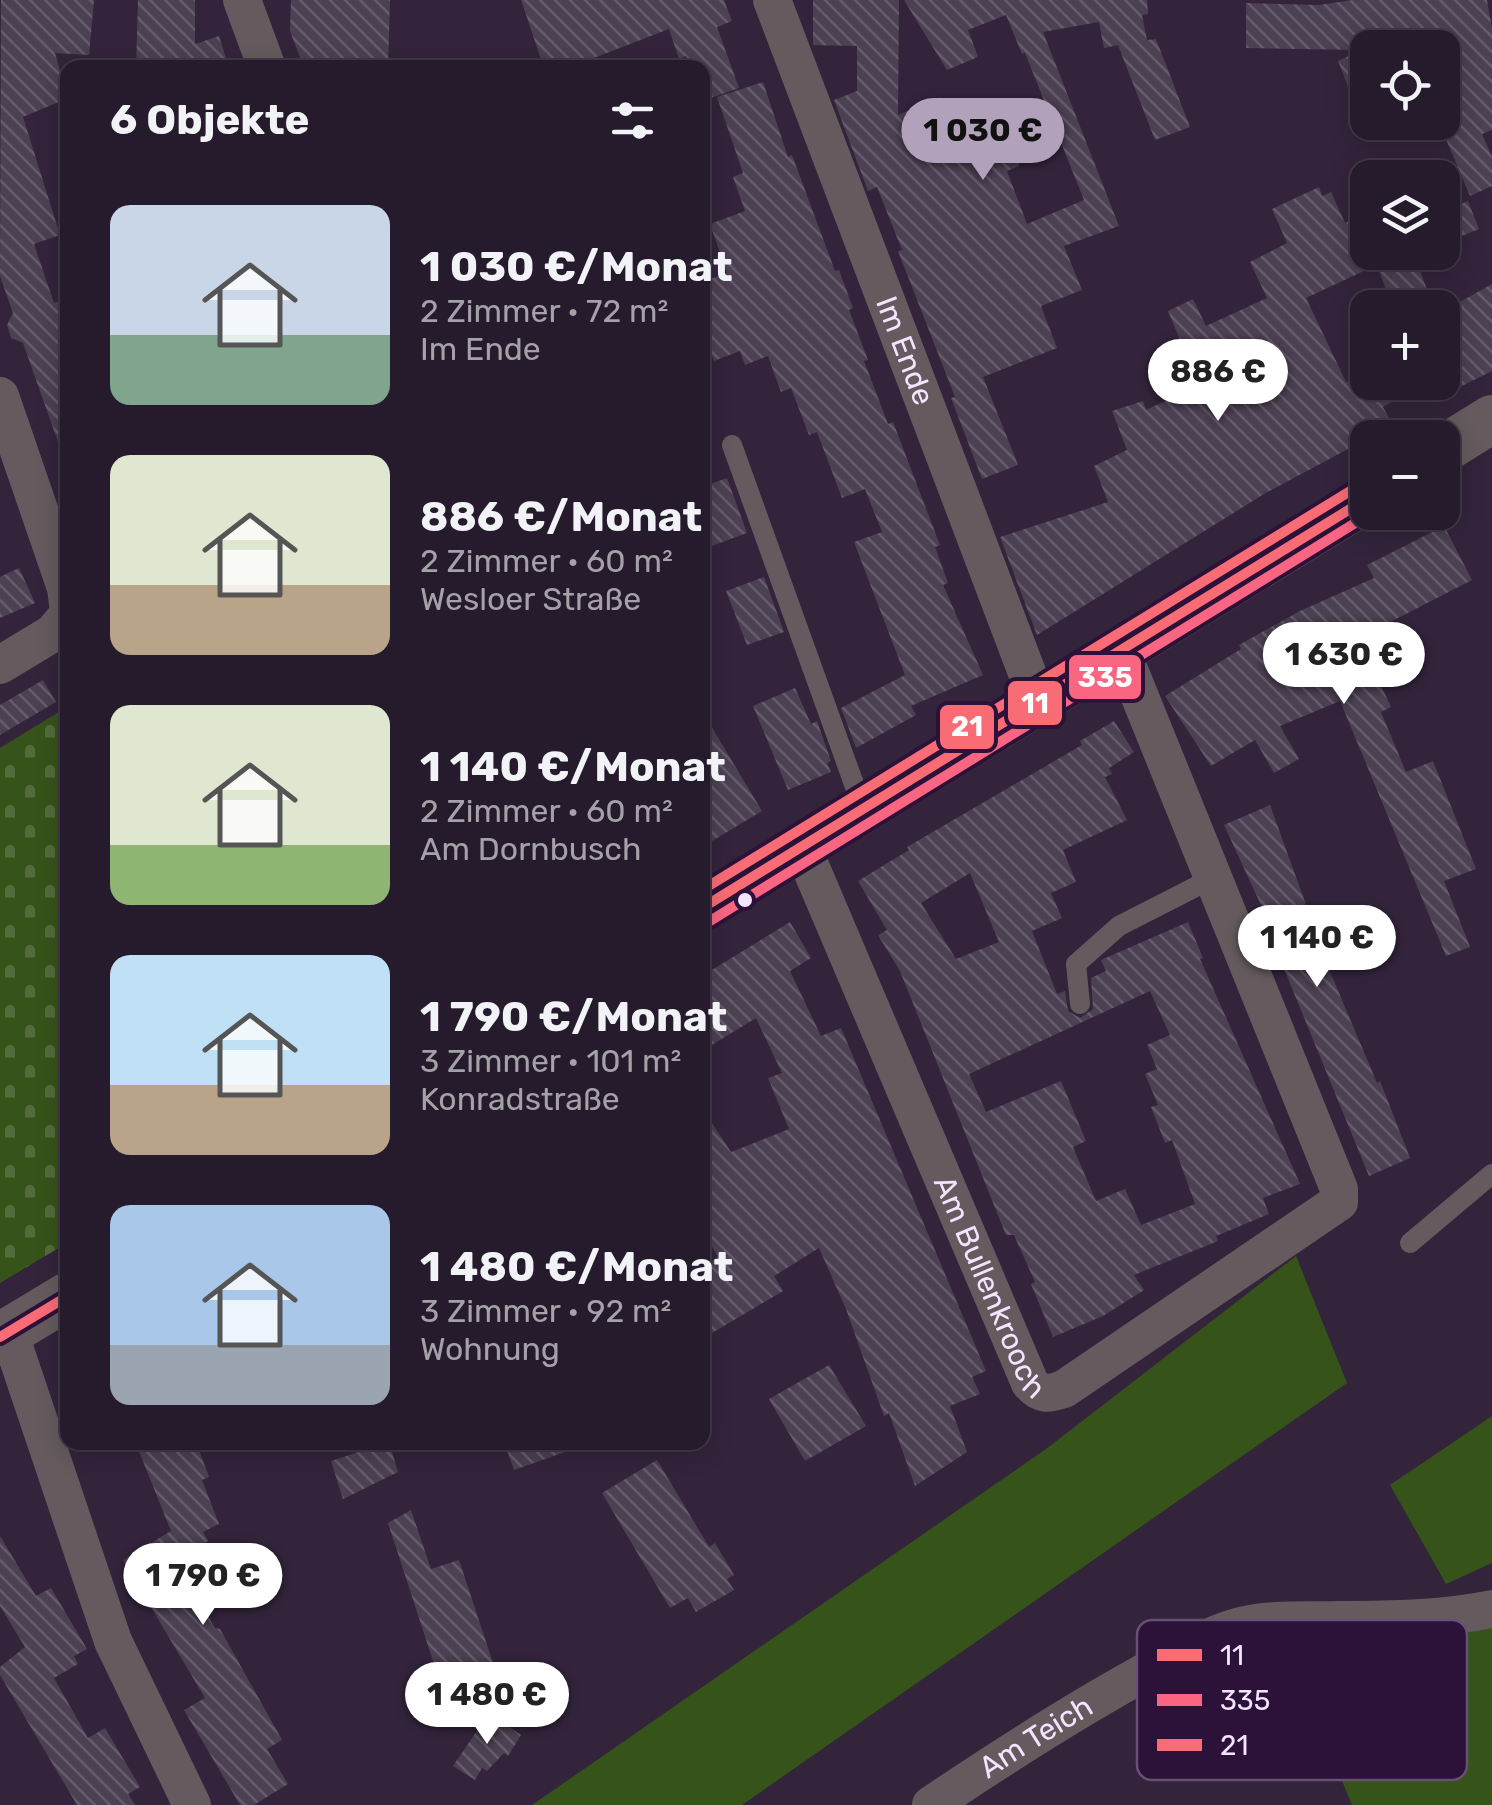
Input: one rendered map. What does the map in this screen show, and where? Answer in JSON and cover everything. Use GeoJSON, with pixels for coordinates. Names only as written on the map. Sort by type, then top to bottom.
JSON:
{"type":"FeatureCollection","features":[{"type":"Feature","properties":{"kind":"street"},"geometry":{"type":"LineString","coordinates":[[242,0],[264,60]]}},
{"type":"Feature","properties":{"kind":"street","name":"Im Ende"},"geometry":{"type":"LineString","coordinates":[[772,0],[1036,700]]}},
{"type":"Feature","properties":{"kind":"street"},"geometry":{"type":"LineString","coordinates":[[0,396],[60,571]]}},
{"type":"Feature","properties":{"kind":"street"},"geometry":{"type":"LineString","coordinates":[[1460,439],[1492,419]]}},
{"type":"Feature","properties":{"kind":"street"},"geometry":{"type":"LineString","coordinates":[[710,903],[1350,509]]}},
{"type":"Feature","properties":{"kind":"street"},"geometry":{"type":"LineString","coordinates":[[0,664],[60,619]]}},
{"type":"Feature","properties":{"kind":"street"},"geometry":{"type":"LineString","coordinates":[[1121,650],[1213,878]]}},
{"type":"Feature","properties":{"kind":"street","name":"Am Bullenkrooch"},"geometry":{"type":"LineString","coordinates":[[802,847],[1030,1382],[1036,1390],[1047,1394],[1064,1389],[1339,1202],[1339,1189],[1213,878]]}},
{"type":"Feature","properties":{"kind":"street"},"geometry":{"type":"LineString","coordinates":[[60,1301],[4,1335],[113,1642],[192,1805]]}},
{"type":"Feature","properties":{"kind":"street","name":"Am Teich"},"geometry":{"type":"LineString","coordinates":[[1368,1620],[1466,1614],[1492,1608]]}},
{"type":"Feature","properties":{"kind":"street","name":"Am Teich"},"geometry":{"type":"LineString","coordinates":[[931,1805],[1010,1752],[1137,1677]]}},
{"type":"Feature","properties":{"kind":"lane"},"geometry":{"type":"LineString","coordinates":[[732,445],[864,808]]}},
{"type":"Feature","properties":{"kind":"lane"},"geometry":{"type":"LineString","coordinates":[[1080,1004],[1076,964],[1119,926],[1213,878]]}},
{"type":"Feature","properties":{"kind":"lane"},"geometry":{"type":"LineString","coordinates":[[1410,1243],[1492,1174]]}},
{"type":"Feature","properties":{"kind":"green space"},"geometry":{"type":"Polygon","coordinates":[[[60,711],[60,1247],[0,1283],[0,748],[60,711]]]}},
{"type":"Feature","properties":{"kind":"green space"},"geometry":{"type":"Polygon","coordinates":[[[1296,1256],[1347,1383],[742,1805],[532,1805],[1046,1449],[1296,1256]]]}},
{"type":"Feature","properties":{"kind":"green space"},"geometry":{"type":"Polygon","coordinates":[[[1492,1416],[1492,1563],[1446,1584],[1390,1485],[1492,1416]]]}},
{"type":"Feature","properties":{"kind":"green space"},"geometry":{"type":"Polygon","coordinates":[[[1492,1609],[1492,1805],[1352,1805],[1342,1780],[1467,1780],[1467,1620],[1294,1620],[1492,1609]]]}},
{"type":"Feature","properties":{"kind":"building"},"geometry":{"type":"Polygon","coordinates":[[[1,0],[94,0],[89,55],[55,53],[60,70],[60,101],[23,117],[60,235],[34,244],[54,303],[60,301],[60,448],[23,343],[11,338],[7,325],[13,313],[0,276],[1,0]]]}},
{"type":"Feature","properties":{"kind":"building"},"geometry":{"type":"Polygon","coordinates":[[[138,0],[195,0],[195,44],[219,36],[226,60],[136,60],[138,0]]]}},
{"type":"Feature","properties":{"kind":"building"},"geometry":{"type":"Polygon","coordinates":[[[291,0],[390,0],[388,60],[301,60],[290,31],[291,0]]]}},
{"type":"Feature","properties":{"kind":"building"},"geometry":{"type":"Polygon","coordinates":[[[521,0],[724,0],[732,21],[717,27],[739,88],[710,98],[710,60],[687,60],[686,56],[679,59],[669,29],[589,60],[541,60],[521,0]]]}},
{"type":"Feature","properties":{"kind":"building"},"geometry":{"type":"Polygon","coordinates":[[[813,0],[899,0],[898,115],[941,97],[957,137],[1003,124],[1019,166],[1007,171],[1027,224],[1084,200],[1006,15],[968,30],[978,57],[947,70],[904,0],[1147,0],[1148,14],[1142,15],[1147,40],[1156,39],[1190,127],[1155,140],[1118,45],[1104,48],[1099,22],[1043,32],[1119,226],[1064,246],[1082,290],[1041,306],[1057,348],[983,377],[1018,465],[982,479],[951,398],[955,397],[898,251],[902,250],[877,187],[868,191],[834,100],[857,91],[857,46],[813,45],[813,0]]]}},
{"type":"Feature","properties":{"kind":"building"},"geometry":{"type":"Polygon","coordinates":[[[1353,0],[1487,0],[1492,28],[1492,130],[1482,134],[1492,157],[1492,186],[1470,196],[1460,172],[1460,160],[1455,160],[1446,140],[1460,140],[1460,30],[1350,30],[1350,50],[1246,48],[1246,3],[1319,5],[1353,0]]]}},
{"type":"Feature","properties":{"kind":"building"},"geometry":{"type":"Polygon","coordinates":[[[1350,55],[1350,91],[1338,61],[1350,55]]]}},
{"type":"Feature","properties":{"kind":"building"},"geometry":{"type":"Polygon","coordinates":[[[763,82],[788,157],[792,155],[835,271],[839,270],[853,308],[849,310],[868,360],[864,361],[888,424],[893,422],[940,545],[935,547],[948,583],[943,585],[983,675],[911,706],[916,715],[856,748],[841,708],[905,675],[854,542],[882,532],[865,489],[842,498],[817,432],[809,435],[791,388],[781,392],[768,356],[745,365],[740,351],[714,361],[710,351],[710,279],[727,273],[710,224],[745,211],[733,177],[743,173],[717,97],[763,82]]]}},
{"type":"Feature","properties":{"kind":"building"},"geometry":{"type":"Polygon","coordinates":[[[1319,187],[1322,196],[1331,192],[1345,223],[1350,221],[1350,270],[1366,270],[1306,298],[1346,382],[1350,382],[1350,400],[1395,400],[1383,407],[1390,420],[1350,420],[1350,448],[1264,494],[1037,635],[1000,537],[1108,502],[1094,466],[1127,450],[1112,411],[1143,401],[1146,410],[1199,385],[1168,311],[1193,299],[1206,326],[1267,298],[1250,262],[1287,243],[1272,209],[1319,187]]]}},
{"type":"Feature","properties":{"kind":"building"},"geometry":{"type":"Polygon","coordinates":[[[1468,201],[1479,229],[1460,237],[1460,204],[1468,201]]]}},
{"type":"Feature","properties":{"kind":"building"},"geometry":{"type":"Polygon","coordinates":[[[1379,270],[1420,270],[1427,290],[1386,290],[1379,270]]]}},
{"type":"Feature","properties":{"kind":"building"},"geometry":{"type":"Polygon","coordinates":[[[1492,284],[1492,371],[1460,387],[1460,302],[1492,284]]]}},
{"type":"Feature","properties":{"kind":"building"},"geometry":{"type":"Polygon","coordinates":[[[727,478],[747,533],[710,547],[710,484],[727,478]]]}},
{"type":"Feature","properties":{"kind":"building"},"geometry":{"type":"Polygon","coordinates":[[[1436,530],[1446,530],[1472,580],[1359,638],[1391,707],[1381,712],[1406,772],[1433,761],[1476,869],[1444,881],[1470,947],[1446,956],[1340,701],[1280,726],[1299,759],[1274,773],[1255,740],[1211,766],[1165,696],[1241,649],[1239,645],[1300,611],[1374,578],[1367,565],[1436,530]]]}},
{"type":"Feature","properties":{"kind":"building"},"geometry":{"type":"Polygon","coordinates":[[[19,568],[35,603],[0,618],[0,577],[19,568]]]}},
{"type":"Feature","properties":{"kind":"building"},"geometry":{"type":"Polygon","coordinates":[[[764,577],[784,632],[747,645],[726,591],[764,577]]]}},
{"type":"Feature","properties":{"kind":"building"},"geometry":{"type":"Polygon","coordinates":[[[43,680],[56,702],[0,735],[0,705],[43,680]]]}},
{"type":"Feature","properties":{"kind":"building"},"geometry":{"type":"Polygon","coordinates":[[[795,688],[811,724],[817,721],[831,772],[788,790],[753,706],[795,688]]]}},
{"type":"Feature","properties":{"kind":"building"},"geometry":{"type":"Polygon","coordinates":[[[1114,721],[1134,752],[1109,768],[1112,774],[1105,777],[1127,820],[1063,850],[1076,882],[1051,893],[1062,918],[1032,931],[1057,994],[1065,991],[1068,1011],[1080,1018],[1093,1009],[1091,978],[1106,971],[1101,960],[1188,922],[1203,958],[1200,959],[1300,1184],[1263,1198],[1269,1214],[1216,1236],[1218,1241],[1134,1275],[1144,1290],[1103,1316],[1053,1337],[1031,1284],[1035,1282],[1014,1235],[1006,1235],[900,971],[878,935],[887,930],[858,881],[909,850],[907,847],[1082,745],[1080,741],[1114,721]],[[970,873],[921,903],[956,959],[999,942],[970,873]],[[1150,991],[969,1074],[986,1112],[1061,1081],[1086,1141],[1073,1147],[1096,1201],[1125,1189],[1141,1225],[1195,1204],[1172,1140],[1165,1143],[1151,1107],[1158,1105],[1145,1074],[1157,1069],[1147,1045],[1170,1035],[1150,991]]]}},
{"type":"Feature","properties":{"kind":"building"},"geometry":{"type":"Polygon","coordinates":[[[710,724],[762,811],[710,842],[710,724]]]}},
{"type":"Feature","properties":{"kind":"building"},"geometry":{"type":"Polygon","coordinates":[[[1270,805],[1331,974],[1410,1158],[1369,1176],[1264,920],[1267,918],[1224,825],[1270,805]]]}},
{"type":"Feature","properties":{"kind":"building"},"geometry":{"type":"Polygon","coordinates":[[[790,922],[811,958],[790,971],[821,1036],[841,1028],[986,1371],[972,1377],[980,1394],[950,1406],[967,1452],[915,1486],[889,1413],[884,1416],[846,1309],[819,1248],[774,1276],[783,1291],[710,1334],[710,1262],[718,1257],[710,1244],[710,1120],[731,1152],[789,1129],[768,1078],[782,1073],[756,1018],[710,1046],[710,971],[790,922]]]}},
{"type":"Feature","properties":{"kind":"building"},"geometry":{"type":"Polygon","coordinates":[[[829,1365],[866,1426],[805,1461],[769,1399],[829,1365]]]}},
{"type":"Feature","properties":{"kind":"building"},"geometry":{"type":"Polygon","coordinates":[[[138,1450],[199,1450],[209,1477],[202,1480],[219,1524],[203,1532],[208,1541],[175,1561],[215,1628],[220,1629],[282,1740],[267,1749],[288,1784],[254,1805],[240,1805],[184,1710],[205,1698],[123,1560],[171,1531],[138,1450]]]}},
{"type":"Feature","properties":{"kind":"building"},"geometry":{"type":"Polygon","coordinates":[[[365,1450],[391,1450],[398,1472],[343,1499],[331,1461],[365,1450]]]}},
{"type":"Feature","properties":{"kind":"building"},"geometry":{"type":"Polygon","coordinates":[[[507,1450],[571,1450],[514,1470],[507,1450]]]}},
{"type":"Feature","properties":{"kind":"building"},"geometry":{"type":"Polygon","coordinates":[[[657,1460],[709,1547],[715,1543],[734,1575],[727,1579],[734,1590],[696,1612],[688,1598],[670,1608],[602,1493],[657,1460]]]}},
{"type":"Feature","properties":{"kind":"building"},"geometry":{"type":"Polygon","coordinates":[[[411,1510],[431,1569],[459,1560],[502,1690],[448,1707],[388,1523],[411,1510]]]}},
{"type":"Feature","properties":{"kind":"building"},"geometry":{"type":"Polygon","coordinates":[[[0,1536],[36,1596],[51,1588],[87,1649],[74,1656],[78,1664],[54,1678],[88,1738],[105,1728],[140,1787],[128,1794],[135,1805],[77,1805],[0,1675],[0,1667],[25,1647],[0,1606],[0,1536]]]}},
{"type":"Feature","properties":{"kind":"building"},"geometry":{"type":"Polygon","coordinates":[[[489,1713],[521,1735],[508,1756],[504,1753],[487,1771],[482,1768],[475,1780],[453,1766],[489,1713]]]}},
{"type":"Feature","properties":{"kind":"transit line","name":"21"},"geometry":{"type":"LineString","coordinates":[[710,885],[1350,491]]}},
{"type":"Feature","properties":{"kind":"transit line","name":"11"},"geometry":{"type":"LineString","coordinates":[[710,903],[1350,509]]}},
{"type":"Feature","properties":{"kind":"transit line","name":"335"},"geometry":{"type":"LineString","coordinates":[[710,921],[1350,526]]}},
{"type":"Feature","properties":{"kind":"transit line","name":"11"},"geometry":{"type":"LineString","coordinates":[[0,1337],[60,1301]]}}]}
